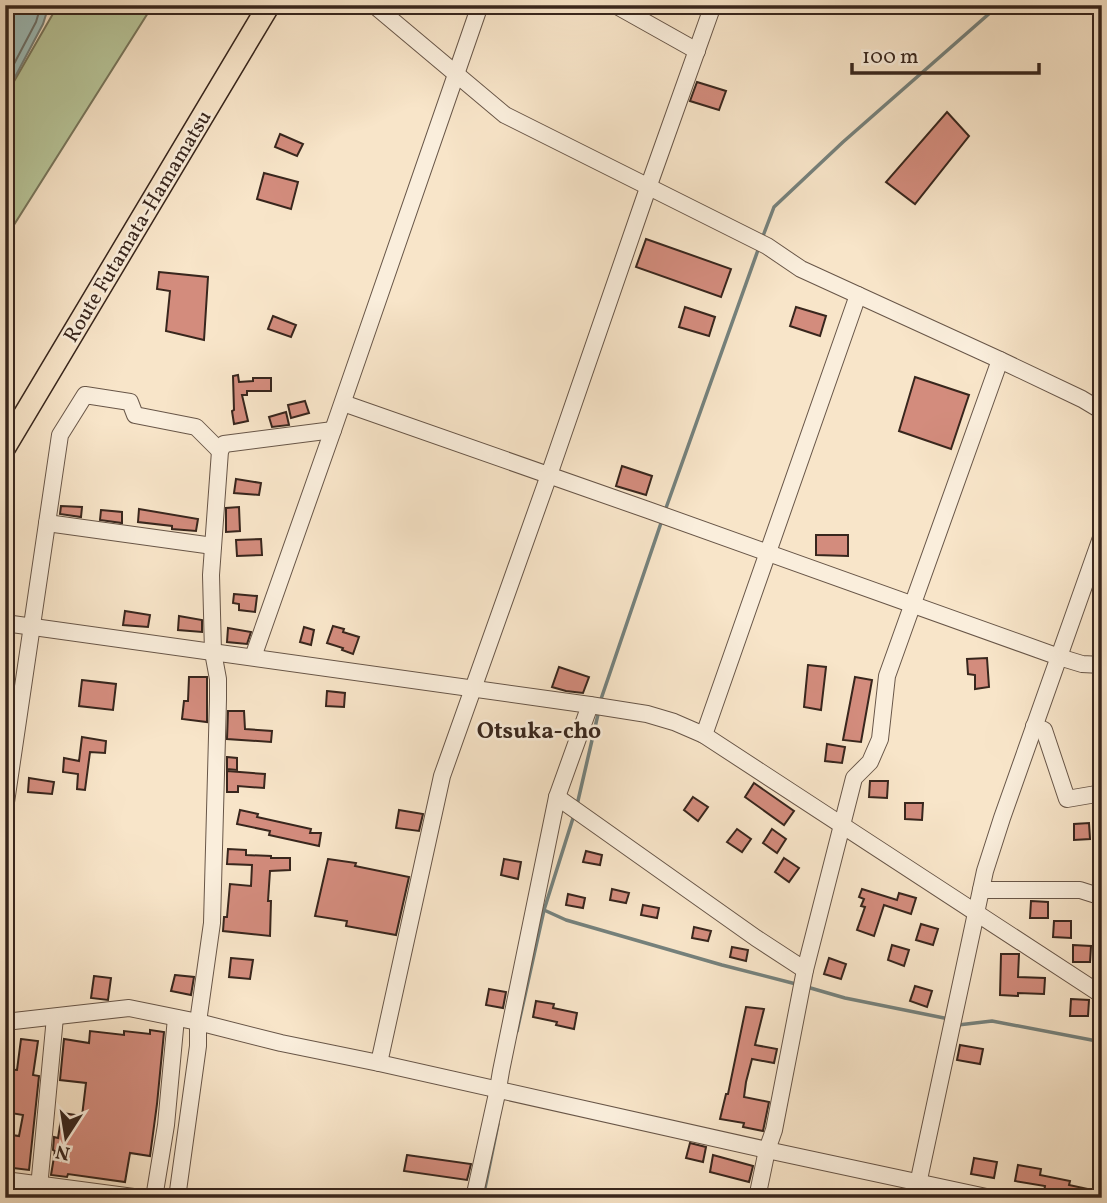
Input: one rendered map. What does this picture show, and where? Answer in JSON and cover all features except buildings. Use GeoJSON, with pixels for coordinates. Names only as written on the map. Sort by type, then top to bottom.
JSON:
{"type":"FeatureCollection","features":[{"type":"Feature","properties":{"kind":"main road","name":"Route Futamata-Hamamatsu"},"geometry":{"type":"LineString","coordinates":[[5,447],[269,5]]}},
{"type":"Feature","properties":{"kind":"street"},"geometry":{"type":"LineString","coordinates":[[374,5],[505,115],[767,246],[801,269],[1000,360],[1102,411]]}},
{"type":"Feature","properties":{"kind":"street"},"geometry":{"type":"LineString","coordinates":[[253,657],[480,5]]}},
{"type":"Feature","properties":{"kind":"street"},"geometry":{"type":"LineString","coordinates":[[615,5],[697,51]]}},
{"type":"Feature","properties":{"kind":"street"},"geometry":{"type":"LineString","coordinates":[[379,1063],[442,776],[713,5]]}},
{"type":"Feature","properties":{"kind":"street"},"geometry":{"type":"LineString","coordinates":[[704,735],[859,295]]}},
{"type":"Feature","properties":{"kind":"street"},"geometry":{"type":"LineString","coordinates":[[757,1198],[766,1150],[774,1130],[803,980],[854,778],[870,762],[880,739],[887,676],[1000,360]]}},
{"type":"Feature","properties":{"kind":"street"},"geometry":{"type":"LineString","coordinates":[[5,809],[60,435],[85,395],[130,402],[135,415],[196,427],[220,451]]}},
{"type":"Feature","properties":{"kind":"street"},"geometry":{"type":"LineString","coordinates":[[342,403],[1059,657],[1082,664],[1102,665]]}},
{"type":"Feature","properties":{"kind":"street"},"geometry":{"type":"LineString","coordinates":[[177,1198],[212,923],[218,679],[213,652],[211,575],[220,451],[224,444],[333,430]]}},
{"type":"Feature","properties":{"kind":"street"},"geometry":{"type":"LineString","coordinates":[[47,523],[213,546]]}},
{"type":"Feature","properties":{"kind":"street"},"geometry":{"type":"LineString","coordinates":[[917,1190],[985,871],[1102,535]]}},
{"type":"Feature","properties":{"kind":"street"},"geometry":{"type":"LineString","coordinates":[[5,623],[590,705],[647,714],[674,722],[704,735],[1102,995]]}},
{"type":"Feature","properties":{"kind":"street"},"geometry":{"type":"LineString","coordinates":[[474,1198],[557,797],[590,705]]}},
{"type":"Feature","properties":{"kind":"street"},"geometry":{"type":"LineString","coordinates":[[1034,726],[1044,730],[1068,799],[1102,793]]}},
{"type":"Feature","properties":{"kind":"street"},"geometry":{"type":"LineString","coordinates":[[557,797],[756,937],[803,980]]}},
{"type":"Feature","properties":{"kind":"street"},"geometry":{"type":"LineString","coordinates":[[981,890],[1080,890],[1102,897]]}},
{"type":"Feature","properties":{"kind":"street"},"geometry":{"type":"LineString","coordinates":[[5,1022],[129,1008],[766,1150],[917,1190],[990,1198]]}},
{"type":"Feature","properties":{"kind":"street"},"geometry":{"type":"LineString","coordinates":[[39,1191],[55,1017]]}},
{"type":"Feature","properties":{"kind":"street"},"geometry":{"type":"LineString","coordinates":[[154,1198],[166,1125],[176,1018]]}},
{"type":"Feature","properties":{"kind":"street"},"geometry":{"type":"LineString","coordinates":[[5,1180],[39,1191],[141,1198]]}},
{"type":"Feature","properties":{"kind":"green space"},"geometry":{"type":"Polygon","coordinates":[[[58,5],[153,5],[5,239],[5,97],[58,5]]]}},
{"type":"Feature","properties":{"kind":"water"},"geometry":{"type":"Polygon","coordinates":[[[5,5],[49,5],[43,24],[5,96],[5,5]]]}},
{"type":"Feature","properties":{"kind":"waterway"},"geometry":{"type":"LineString","coordinates":[[763,236],[774,207],[843,142],[999,5]]}},
{"type":"Feature","properties":{"kind":"waterway"},"geometry":{"type":"LineString","coordinates":[[666,508],[758,250]]}},
{"type":"Feature","properties":{"kind":"waterway"},"geometry":{"type":"LineString","coordinates":[[600,702],[661,523]]}},
{"type":"Feature","properties":{"kind":"waterway"},"geometry":{"type":"LineString","coordinates":[[577,805],[599,710]]}},
{"type":"Feature","properties":{"kind":"waterway"},"geometry":{"type":"LineString","coordinates":[[517,1031],[544,910],[574,815]]}},
{"type":"Feature","properties":{"kind":"waterway"},"geometry":{"type":"LineString","coordinates":[[544,910],[566,920],[796,984]]}},
{"type":"Feature","properties":{"kind":"waterway"},"geometry":{"type":"LineString","coordinates":[[807,987],[845,998],[949,1019]]}},
{"type":"Feature","properties":{"kind":"waterway"},"geometry":{"type":"LineString","coordinates":[[956,1023],[958,1025],[992,1021],[1102,1042]]}},
{"type":"Feature","properties":{"kind":"waterway"},"geometry":{"type":"LineString","coordinates":[[483,1198],[498,1124]]}},
{"type":"Feature","properties":{"kind":"district","name":"Otsuka-cho"},"geometry":{"type":"Point","coordinates":[539,730]}}]}
